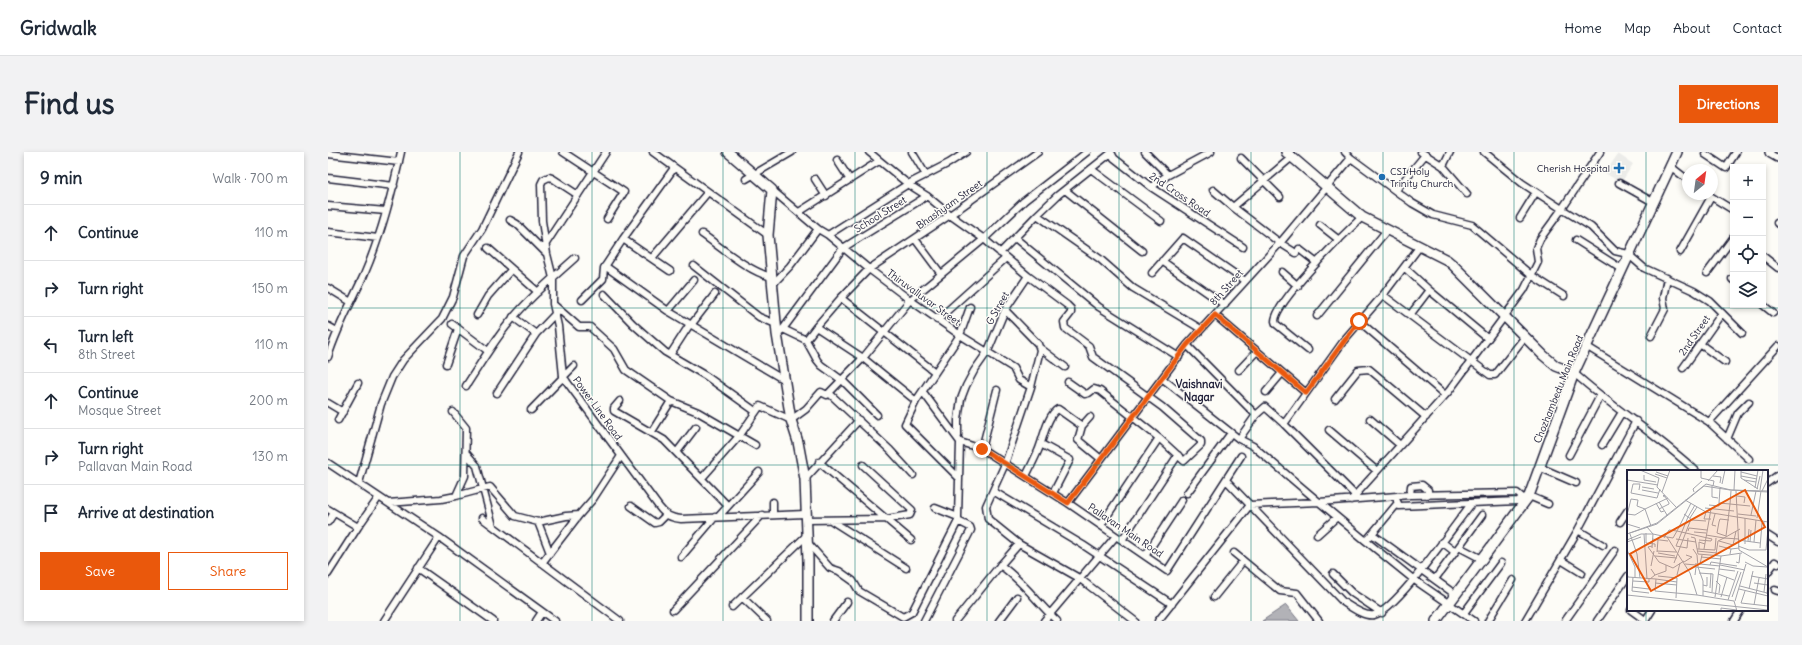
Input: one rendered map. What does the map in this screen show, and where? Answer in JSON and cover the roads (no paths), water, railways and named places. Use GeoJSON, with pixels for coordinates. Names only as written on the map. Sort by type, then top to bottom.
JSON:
{"type":"FeatureCollection","features":[{"type":"Feature","properties":{"kind":"highway"},"geometry":{"type":"LineString","coordinates":[[1771,152],[1778,156]]}},
{"type":"Feature","properties":{"kind":"street"},"geometry":{"type":"LineString","coordinates":[[328,357],[337,330],[351,302],[378,238],[394,186],[401,152]]}},
{"type":"Feature","properties":{"kind":"street"},"geometry":{"type":"LineString","coordinates":[[359,483],[381,404],[392,377],[404,360],[442,319],[454,297],[464,256],[482,229],[519,152]]}},
{"type":"Feature","properties":{"kind":"street"},"geometry":{"type":"LineString","coordinates":[[563,152],[624,192],[607,219]]}},
{"type":"Feature","properties":{"kind":"street"},"geometry":{"type":"LineString","coordinates":[[546,245],[606,152]]}},
{"type":"Feature","properties":{"kind":"street"},"geometry":{"type":"LineString","coordinates":[[653,152],[768,236]]}},
{"type":"Feature","properties":{"kind":"street"},"geometry":{"type":"LineString","coordinates":[[728,152],[750,177],[772,190],[768,236],[772,281],[784,380],[791,420],[798,442],[805,479],[808,621]]}},
{"type":"Feature","properties":{"kind":"street"},"geometry":{"type":"LineString","coordinates":[[750,177],[792,152]]}},
{"type":"Feature","properties":{"kind":"street"},"geometry":{"type":"LineString","coordinates":[[869,152],[879,162],[908,184],[927,196],[950,215],[984,239],[1028,276],[1071,309],[1071,313],[1064,322],[1063,326],[1089,346],[1093,357],[1149,397],[1201,441],[1201,445],[1187,461],[1183,460],[1159,438],[1100,390],[1094,389],[1085,394],[1068,382]]}},
{"type":"Feature","properties":{"kind":"street"},"geometry":{"type":"LineString","coordinates":[[912,152],[926,175]]}},
{"type":"Feature","properties":{"kind":"street"},"geometry":{"type":"LineString","coordinates":[[828,235],[908,184],[926,175],[956,154],[966,152]]}},
{"type":"Feature","properties":{"kind":"street","name":"Bhashyam Street"},"geometry":{"type":"LineString","coordinates":[[806,340],[842,298],[869,270],[916,239],[1038,152]]}},
{"type":"Feature","properties":{"kind":"street"},"geometry":{"type":"LineString","coordinates":[[791,420],[806,409],[821,392],[827,395],[842,381],[885,332],[910,300],[984,239],[1024,201],[1086,152]]}},
{"type":"Feature","properties":{"kind":"street"},"geometry":{"type":"LineString","coordinates":[[1145,152],[1168,175]]}},
{"type":"Feature","properties":{"kind":"street"},"geometry":{"type":"LineString","coordinates":[[1151,187],[1168,175],[1211,152]]}},
{"type":"Feature","properties":{"kind":"street"},"geometry":{"type":"LineString","coordinates":[[1345,152],[1412,203],[1433,215],[1472,225],[1531,274],[1564,296]]}},
{"type":"Feature","properties":{"kind":"street"},"geometry":{"type":"LineString","coordinates":[[1443,166],[1450,152]]}},
{"type":"Feature","properties":{"kind":"street"},"geometry":{"type":"LineString","coordinates":[[1484,152],[1536,192],[1591,227],[1615,251],[1628,254],[1644,268],[1667,278],[1710,301],[1742,333]]}},
{"type":"Feature","properties":{"kind":"street"},"geometry":{"type":"LineString","coordinates":[[1353,498],[1445,395],[1472,362],[1487,338],[1524,290],[1538,262],[1536,248],[1540,239],[1600,152]]}},
{"type":"Feature","properties":{"kind":"street","name":"Chozhambedu Main Road"},"geometry":{"type":"LineString","coordinates":[[1436,621],[1526,497],[1539,467],[1574,373],[1628,254],[1677,152]]}},
{"type":"Feature","properties":{"kind":"street"},"geometry":{"type":"LineString","coordinates":[[1705,154],[1726,168],[1736,152]]}},
{"type":"Feature","properties":{"kind":"street"},"geometry":{"type":"LineString","coordinates":[[1000,253],[1065,190],[1111,153]]}},
{"type":"Feature","properties":{"kind":"street","name":"2nd Cross Road"},"geometry":{"type":"LineString","coordinates":[[1111,153],[1114,158],[1151,187],[1242,247]]}},
{"type":"Feature","properties":{"kind":"street"},"geometry":{"type":"LineString","coordinates":[[328,154],[399,162]]}},
{"type":"Feature","properties":{"kind":"street"},"geometry":{"type":"LineString","coordinates":[[1396,190],[1423,154],[1443,166],[1467,194]]}},
{"type":"Feature","properties":{"kind":"street"},"geometry":{"type":"LineString","coordinates":[[1233,207],[1263,182],[1289,155],[1362,217],[1420,246],[1453,265],[1524,338],[1556,366],[1574,373],[1600,396],[1636,421],[1695,470]]}},
{"type":"Feature","properties":{"kind":"street"},"geometry":{"type":"LineString","coordinates":[[1241,158],[1263,182],[1280,197]]}},
{"type":"Feature","properties":{"kind":"street","name":"8th Street"},"geometry":{"type":"LineString","coordinates":[[1068,503],[1163,379],[1187,345],[1260,266],[1328,188],[1351,158]]}},
{"type":"Feature","properties":{"kind":"street"},"geometry":{"type":"LineString","coordinates":[[838,160],[850,180]]}},
{"type":"Feature","properties":{"kind":"street"},"geometry":{"type":"LineString","coordinates":[[799,212],[879,162]]}},
{"type":"Feature","properties":{"kind":"street"},"geometry":{"type":"LineString","coordinates":[[1670,166],[1682,175]]}},
{"type":"Feature","properties":{"kind":"street"},"geometry":{"type":"LineString","coordinates":[[582,300],[604,277],[605,266],[674,168]]}},
{"type":"Feature","properties":{"kind":"street"},"geometry":{"type":"LineString","coordinates":[[1091,169],[1161,221]]}},
{"type":"Feature","properties":{"kind":"street","name":"Power Line Road"},"geometry":{"type":"LineString","coordinates":[[578,195],[549,177],[543,180],[541,184],[542,221],[547,254],[553,278],[553,304],[556,313],[563,376],[666,515]]}},
{"type":"Feature","properties":{"kind":"street"},"geometry":{"type":"LineString","coordinates":[[328,178],[394,186]]}},
{"type":"Feature","properties":{"kind":"street"},"geometry":{"type":"LineString","coordinates":[[815,180],[826,196]]}},
{"type":"Feature","properties":{"kind":"street"},"geometry":{"type":"LineString","coordinates":[[1619,183],[1653,202]]}},
{"type":"Feature","properties":{"kind":"street","name":"Thiruvalluvar Street"},"geometry":{"type":"LineString","coordinates":[[772,190],[869,270],[960,335],[988,351],[1013,368],[1019,380],[1031,387]]}},
{"type":"Feature","properties":{"kind":"street"},"geometry":{"type":"LineString","coordinates":[[1065,190],[1142,251]]}},
{"type":"Feature","properties":{"kind":"street"},"geometry":{"type":"LineString","coordinates":[[1213,190],[1280,243],[1298,251],[1317,263]]}},
{"type":"Feature","properties":{"kind":"street"},"geometry":{"type":"LineString","coordinates":[[652,258],[708,192]]}},
{"type":"Feature","properties":{"kind":"street"},"geometry":{"type":"LineString","coordinates":[[1520,218],[1536,192]]}},
{"type":"Feature","properties":{"kind":"street","name":"School Street"},"geometry":{"type":"LineString","coordinates":[[843,248],[927,196]]}},
{"type":"Feature","properties":{"kind":"street"},"geometry":{"type":"LineString","coordinates":[[1680,252],[1706,200]]}},
{"type":"Feature","properties":{"kind":"street"},"geometry":{"type":"LineString","coordinates":[[1717,200],[1730,208]]}},
{"type":"Feature","properties":{"kind":"street"},"geometry":{"type":"LineString","coordinates":[[328,206],[386,211]]}},
{"type":"Feature","properties":{"kind":"street"},"geometry":{"type":"LineString","coordinates":[[1037,216],[1100,258],[1133,288],[1202,329]]}},
{"type":"Feature","properties":{"kind":"street"},"geometry":{"type":"LineString","coordinates":[[1308,350],[1275,321],[1276,316],[1282,306],[1317,263],[1362,217]]}},
{"type":"Feature","properties":{"kind":"street"},"geometry":{"type":"LineString","coordinates":[[510,220],[515,222],[547,254]]}},
{"type":"Feature","properties":{"kind":"street"},"geometry":{"type":"LineString","coordinates":[[1320,225],[1339,240]]}},
{"type":"Feature","properties":{"kind":"street"},"geometry":{"type":"LineString","coordinates":[[772,281],[790,266],[818,229]]}},
{"type":"Feature","properties":{"kind":"street"},"geometry":{"type":"LineString","coordinates":[[1317,316],[1388,230]]}},
{"type":"Feature","properties":{"kind":"street"},"geometry":{"type":"LineString","coordinates":[[328,232],[378,238]]}},
{"type":"Feature","properties":{"kind":"street"},"geometry":{"type":"LineString","coordinates":[[702,234],[737,259],[772,281]]}},
{"type":"Feature","properties":{"kind":"street"},"geometry":{"type":"LineString","coordinates":[[1015,238],[1099,307],[1178,357]]}},
{"type":"Feature","properties":{"kind":"street"},"geometry":{"type":"LineString","coordinates":[[1152,273],[1182,239],[1186,238],[1245,281]]}},
{"type":"Feature","properties":{"kind":"street"},"geometry":{"type":"LineString","coordinates":[[623,239],[670,271]]}},
{"type":"Feature","properties":{"kind":"street"},"geometry":{"type":"LineString","coordinates":[[916,239],[942,274]]}},
{"type":"Feature","properties":{"kind":"street"},"geometry":{"type":"LineString","coordinates":[[1576,240],[1622,269]]}},
{"type":"Feature","properties":{"kind":"street"},"geometry":{"type":"LineString","coordinates":[[1707,273],[1730,242]]}},
{"type":"Feature","properties":{"kind":"street"},"geometry":{"type":"LineString","coordinates":[[1284,424],[1359,321],[1383,296],[1420,246]]}},
{"type":"Feature","properties":{"kind":"street"},"geometry":{"type":"LineString","coordinates":[[488,248],[511,270],[538,292]]}},
{"type":"Feature","properties":{"kind":"street"},"geometry":{"type":"LineString","coordinates":[[779,329],[843,248]]}},
{"type":"Feature","properties":{"kind":"street"},"geometry":{"type":"LineString","coordinates":[[466,386],[488,351],[513,317],[575,258]]}},
{"type":"Feature","properties":{"kind":"street"},"geometry":{"type":"LineString","coordinates":[[938,320],[1006,258]]}},
{"type":"Feature","properties":{"kind":"street"},"geometry":{"type":"LineString","coordinates":[[1766,258],[1778,268]]}},
{"type":"Feature","properties":{"kind":"street"},"geometry":{"type":"LineString","coordinates":[[1162,261],[1225,305]]}},
{"type":"Feature","properties":{"kind":"street"},"geometry":{"type":"LineString","coordinates":[[605,266],[668,311],[784,380]]}},
{"type":"Feature","properties":{"kind":"street"},"geometry":{"type":"LineString","coordinates":[[694,266],[759,317],[779,329],[806,340],[817,360],[842,381],[877,415]]}},
{"type":"Feature","properties":{"kind":"street"},"geometry":{"type":"LineString","coordinates":[[1405,268],[1487,338]]}},
{"type":"Feature","properties":{"kind":"street"},"geometry":{"type":"LineString","coordinates":[[476,315],[488,296],[511,270]]}},
{"type":"Feature","properties":{"kind":"street"},"geometry":{"type":"LineString","coordinates":[[1282,272],[1298,286]]}},
{"type":"Feature","properties":{"kind":"street","name":"G Street"},"geometry":{"type":"LineString","coordinates":[[958,519],[960,478],[958,420],[961,399],[974,371],[988,351],[1006,310],[1028,276]]}},
{"type":"Feature","properties":{"kind":"street"},"geometry":{"type":"LineString","coordinates":[[1651,336],[1665,309],[1663,298],[1667,278]]}},
{"type":"Feature","properties":{"kind":"street"},"geometry":{"type":"LineString","coordinates":[[668,311],[694,280]]}},
{"type":"Feature","properties":{"kind":"street"},"geometry":{"type":"LineString","coordinates":[[328,288],[351,302]]}},
{"type":"Feature","properties":{"kind":"street"},"geometry":{"type":"LineString","coordinates":[[1410,315],[1429,290]]}},
{"type":"Feature","properties":{"kind":"street"},"geometry":{"type":"LineString","coordinates":[[604,294],[633,324],[670,356],[706,376],[755,411]]}},
{"type":"Feature","properties":{"kind":"street"},"geometry":{"type":"LineString","coordinates":[[670,356],[690,325],[715,294]]}},
{"type":"Feature","properties":{"kind":"street"},"geometry":{"type":"LineString","coordinates":[[1383,296],[1490,375],[1495,375],[1524,338]]}},
{"type":"Feature","properties":{"kind":"street"},"geometry":{"type":"LineString","coordinates":[[842,298],[935,372]]}},
{"type":"Feature","properties":{"kind":"street"},"geometry":{"type":"LineString","coordinates":[[553,304],[579,327],[587,326],[592,329],[614,349],[626,370],[671,402],[698,412],[754,445]]}},
{"type":"Feature","properties":{"kind":"street"},"geometry":{"type":"LineString","coordinates":[[960,478],[905,424],[916,401],[960,335],[970,307]]}},
{"type":"Feature","properties":{"kind":"street"},"geometry":{"type":"LineString","coordinates":[[1766,307],[1773,313]]}},
{"type":"Feature","properties":{"kind":"street"},"geometry":{"type":"LineString","coordinates":[[1006,310],[1040,348],[1065,367]]}},
{"type":"Feature","properties":{"kind":"street"},"geometry":{"type":"LineString","coordinates":[[497,393],[536,334],[556,313]]}},
{"type":"Feature","properties":{"kind":"street","name":"2nd Street"},"geometry":{"type":"LineString","coordinates":[[1683,368],[1722,313]]}},
{"type":"Feature","properties":{"kind":"street"},"geometry":{"type":"LineString","coordinates":[[1215,315],[1306,393]]}},
{"type":"Feature","properties":{"kind":"street"},"geometry":{"type":"LineString","coordinates":[[513,317],[536,334]]}},
{"type":"Feature","properties":{"kind":"street"},"geometry":{"type":"LineString","coordinates":[[1359,321],[1445,395]]}},
{"type":"Feature","properties":{"kind":"street"},"geometry":{"type":"LineString","coordinates":[[452,324],[488,351]]}},
{"type":"Feature","properties":{"kind":"street"},"geometry":{"type":"LineString","coordinates":[[328,326],[337,330]]}},
{"type":"Feature","properties":{"kind":"street"},"geometry":{"type":"LineString","coordinates":[[816,327],[863,358],[916,401]]}},
{"type":"Feature","properties":{"kind":"street"},"geometry":{"type":"LineString","coordinates":[[446,364],[458,329]]}},
{"type":"Feature","properties":{"kind":"street"},"geometry":{"type":"LineString","coordinates":[[1700,344],[1725,362]]}},
{"type":"Feature","properties":{"kind":"street"},"geometry":{"type":"LineString","coordinates":[[1187,345],[1256,415]]}},
{"type":"Feature","properties":{"kind":"street"},"geometry":{"type":"LineString","coordinates":[[1586,346],[1709,422],[1749,459]]}},
{"type":"Feature","properties":{"kind":"street"},"geometry":{"type":"LineString","coordinates":[[1709,422],[1778,346]]}},
{"type":"Feature","properties":{"kind":"street"},"geometry":{"type":"LineString","coordinates":[[1040,348],[1031,387],[1005,464],[986,506],[988,519],[1019,544],[1079,578],[1135,621]]}},
{"type":"Feature","properties":{"kind":"street"},"geometry":{"type":"LineString","coordinates":[[1240,370],[1257,351]]}},
{"type":"Feature","properties":{"kind":"street"},"geometry":{"type":"LineString","coordinates":[[531,410],[574,366]]}},
{"type":"Feature","properties":{"kind":"street"},"geometry":{"type":"LineString","coordinates":[[1335,399],[1358,370],[1368,369],[1426,417]]}},
{"type":"Feature","properties":{"kind":"street"},"geometry":{"type":"LineString","coordinates":[[1266,392],[1282,373]]}},
{"type":"Feature","properties":{"kind":"street"},"geometry":{"type":"LineString","coordinates":[[1163,379],[1239,439],[1253,446],[1413,579],[1450,603],[1474,621]]}},
{"type":"Feature","properties":{"kind":"street"},"geometry":{"type":"LineString","coordinates":[[338,420],[358,383]]}},
{"type":"Feature","properties":{"kind":"street"},"geometry":{"type":"LineString","coordinates":[[982,449],[997,390]]}},
{"type":"Feature","properties":{"kind":"street"},"geometry":{"type":"LineString","coordinates":[[923,392],[959,439]]}},
{"type":"Feature","properties":{"kind":"street"},"geometry":{"type":"LineString","coordinates":[[829,393],[859,420],[913,475]]}},
{"type":"Feature","properties":{"kind":"street"},"geometry":{"type":"LineString","coordinates":[[1569,455],[1600,396]]}},
{"type":"Feature","properties":{"kind":"street"},"geometry":{"type":"LineString","coordinates":[[620,401],[614,408],[614,411],[651,434],[664,440],[728,506]]}},
{"type":"Feature","properties":{"kind":"street"},"geometry":{"type":"LineString","coordinates":[[651,434],[671,402]]}},
{"type":"Feature","properties":{"kind":"street"},"geometry":{"type":"LineString","coordinates":[[1727,439],[1738,413],[1749,402]]}},
{"type":"Feature","properties":{"kind":"street"},"geometry":{"type":"LineString","coordinates":[[328,403],[343,412]]}},
{"type":"Feature","properties":{"kind":"street"},"geometry":{"type":"LineString","coordinates":[[702,478],[740,436],[755,411],[760,406],[791,420]]}},
{"type":"Feature","properties":{"kind":"street"},"geometry":{"type":"LineString","coordinates":[[1239,439],[1256,415],[1263,407],[1266,407],[1284,424],[1353,498]]}},
{"type":"Feature","properties":{"kind":"street"},"geometry":{"type":"LineString","coordinates":[[1026,476],[1041,444],[1047,425],[1056,410],[1060,410],[1082,426]]}},
{"type":"Feature","properties":{"kind":"street"},"geometry":{"type":"LineString","coordinates":[[453,412],[466,428],[465,476],[456,496]]}},
{"type":"Feature","properties":{"kind":"street"},"geometry":{"type":"LineString","coordinates":[[1602,445],[1622,412]]}},
{"type":"Feature","properties":{"kind":"street"},"geometry":{"type":"LineString","coordinates":[[1090,416],[1082,426],[1078,440],[1101,459]]}},
{"type":"Feature","properties":{"kind":"street"},"geometry":{"type":"LineString","coordinates":[[1370,419],[1400,445]]}},
{"type":"Feature","properties":{"kind":"street"},"geometry":{"type":"LineString","coordinates":[[805,479],[859,420]]}},
{"type":"Feature","properties":{"kind":"street"},"geometry":{"type":"LineString","coordinates":[[1525,621],[1578,530],[1636,421]]}},
{"type":"Feature","properties":{"kind":"street"},"geometry":{"type":"LineString","coordinates":[[677,452],[696,427]]}},
{"type":"Feature","properties":{"kind":"street"},"geometry":{"type":"LineString","coordinates":[[1329,430],[1376,471]]}},
{"type":"Feature","properties":{"kind":"street"},"geometry":{"type":"LineString","coordinates":[[1186,493],[1231,433]]}},
{"type":"Feature","properties":{"kind":"street"},"geometry":{"type":"LineString","coordinates":[[1101,525],[1159,438]]}},
{"type":"Feature","properties":{"kind":"street","name":"Pallavan Main Road"},"geometry":{"type":"LineString","coordinates":[[959,439],[982,449],[1026,476],[1101,525],[1167,571],[1226,480]]}},
{"type":"Feature","properties":{"kind":"street"},"geometry":{"type":"LineString","coordinates":[[1041,444],[1070,460],[1052,493]]}},
{"type":"Feature","properties":{"kind":"street"},"geometry":{"type":"LineString","coordinates":[[466,453],[477,466],[493,526]]}},
{"type":"Feature","properties":{"kind":"street"},"geometry":{"type":"LineString","coordinates":[[1122,540],[1178,455]]}},
{"type":"Feature","properties":{"kind":"street"},"geometry":{"type":"LineString","coordinates":[[542,563],[579,515],[593,500],[621,456]]}},
{"type":"Feature","properties":{"kind":"street"},"geometry":{"type":"LineString","coordinates":[[1241,456],[1226,480],[1343,602],[1352,608],[1372,616],[1382,613],[1404,590],[1472,503]]}},
{"type":"Feature","properties":{"kind":"street"},"geometry":{"type":"LineString","coordinates":[[819,462],[912,540]]}},
{"type":"Feature","properties":{"kind":"street"},"geometry":{"type":"LineString","coordinates":[[328,463],[439,537],[555,621]]}},
{"type":"Feature","properties":{"kind":"street"},"geometry":{"type":"LineString","coordinates":[[631,506],[655,523],[660,522],[666,515],[681,519],[773,515],[831,520],[887,519],[910,515],[912,510],[863,465]]}},
{"type":"Feature","properties":{"kind":"street"},"geometry":{"type":"LineString","coordinates":[[1539,467],[1576,483]]}},
{"type":"Feature","properties":{"kind":"street"},"geometry":{"type":"LineString","coordinates":[[681,557],[759,472]]}},
{"type":"Feature","properties":{"kind":"street"},"geometry":{"type":"LineString","coordinates":[[1768,482],[1778,475]]}},
{"type":"Feature","properties":{"kind":"street"},"geometry":{"type":"LineString","coordinates":[[1410,495],[1411,486],[1422,485],[1428,490],[1427,495]]}},
{"type":"Feature","properties":{"kind":"street"},"geometry":{"type":"LineString","coordinates":[[388,503],[441,499],[490,487],[515,516],[538,522],[566,516],[579,515]]}},
{"type":"Feature","properties":{"kind":"street"},"geometry":{"type":"LineString","coordinates":[[993,491],[1100,556],[1172,604]]}},
{"type":"Feature","properties":{"kind":"street"},"geometry":{"type":"LineString","coordinates":[[1159,621],[1250,505],[1319,502],[1353,498],[1410,495],[1517,493],[1548,504]]}},
{"type":"Feature","properties":{"kind":"street"},"geometry":{"type":"LineString","coordinates":[[1486,494],[1488,503]]}},
{"type":"Feature","properties":{"kind":"street"},"geometry":{"type":"LineString","coordinates":[[1366,541],[1397,504],[1398,496]]}},
{"type":"Feature","properties":{"kind":"street"},"geometry":{"type":"LineString","coordinates":[[328,574],[379,497]]}},
{"type":"Feature","properties":{"kind":"street"},"geometry":{"type":"LineString","coordinates":[[1397,504],[1400,506],[1518,502],[1526,497]]}},
{"type":"Feature","properties":{"kind":"street"},"geometry":{"type":"LineString","coordinates":[[1145,556],[1182,500]]}},
{"type":"Feature","properties":{"kind":"street"},"geometry":{"type":"LineString","coordinates":[[773,502],[773,515]]}},
{"type":"Feature","properties":{"kind":"street"},"geometry":{"type":"LineString","coordinates":[[924,621],[971,530],[970,527],[958,519],[935,508]]}},
{"type":"Feature","properties":{"kind":"street"},"geometry":{"type":"LineString","coordinates":[[328,522],[331,511],[358,527]]}},
{"type":"Feature","properties":{"kind":"street"},"geometry":{"type":"LineString","coordinates":[[1620,522],[1627,512]]}},
{"type":"Feature","properties":{"kind":"street"},"geometry":{"type":"LineString","coordinates":[[673,610],[762,515]]}},
{"type":"Feature","properties":{"kind":"street"},"geometry":{"type":"LineString","coordinates":[[1435,580],[1482,515]]}},
{"type":"Feature","properties":{"kind":"street"},"geometry":{"type":"LineString","coordinates":[[1317,535],[1337,517]]}},
{"type":"Feature","properties":{"kind":"street"},"geometry":{"type":"LineString","coordinates":[[482,518],[620,621]]}},
{"type":"Feature","properties":{"kind":"street"},"geometry":{"type":"LineString","coordinates":[[806,539],[830,568],[839,571],[853,581],[859,591],[903,617],[912,612],[958,519]]}},
{"type":"Feature","properties":{"kind":"street"},"geometry":{"type":"LineString","coordinates":[[831,520],[906,568]]}},
{"type":"Feature","properties":{"kind":"street"},"geometry":{"type":"LineString","coordinates":[[538,522],[550,553]]}},
{"type":"Feature","properties":{"kind":"street"},"geometry":{"type":"LineString","coordinates":[[1578,530],[1602,545]]}},
{"type":"Feature","properties":{"kind":"street"},"geometry":{"type":"LineString","coordinates":[[1372,534],[1456,595]]}},
{"type":"Feature","properties":{"kind":"street"},"geometry":{"type":"LineString","coordinates":[[1044,621],[1116,536]]}},
{"type":"Feature","properties":{"kind":"street"},"geometry":{"type":"LineString","coordinates":[[1768,536],[1778,542]]}},
{"type":"Feature","properties":{"kind":"street"},"geometry":{"type":"LineString","coordinates":[[384,621],[439,537]]}},
{"type":"Feature","properties":{"kind":"street"},"geometry":{"type":"LineString","coordinates":[[732,607],[806,539]]}},
{"type":"Feature","properties":{"kind":"street"},"geometry":{"type":"LineString","coordinates":[[1442,542],[1482,559]]}},
{"type":"Feature","properties":{"kind":"street"},"geometry":{"type":"LineString","coordinates":[[955,621],[1019,544]]}},
{"type":"Feature","properties":{"kind":"street"},"geometry":{"type":"LineString","coordinates":[[1565,621],[1615,550]]}},
{"type":"Feature","properties":{"kind":"street"},"geometry":{"type":"LineString","coordinates":[[1234,553],[1280,591],[1297,593],[1319,621]]}},
{"type":"Feature","properties":{"kind":"street"},"geometry":{"type":"LineString","coordinates":[[1560,560],[1582,573]]}},
{"type":"Feature","properties":{"kind":"street"},"geometry":{"type":"LineString","coordinates":[[1214,597],[1244,561]]}},
{"type":"Feature","properties":{"kind":"street"},"geometry":{"type":"LineString","coordinates":[[1768,571],[1774,562],[1778,564]]}},
{"type":"Feature","properties":{"kind":"street"},"geometry":{"type":"LineString","coordinates":[[1464,613],[1501,563]]}},
{"type":"Feature","properties":{"kind":"street"},"geometry":{"type":"LineString","coordinates":[[1000,565],[1028,588],[1049,614],[1057,621]]}},
{"type":"Feature","properties":{"kind":"street"},"geometry":{"type":"LineString","coordinates":[[418,568],[493,621]]}},
{"type":"Feature","properties":{"kind":"street"},"geometry":{"type":"LineString","coordinates":[[1332,574],[1352,593],[1382,613]]}},
{"type":"Feature","properties":{"kind":"street"},"geometry":{"type":"LineString","coordinates":[[1597,621],[1627,577]]}},
{"type":"Feature","properties":{"kind":"street"},"geometry":{"type":"LineString","coordinates":[[1488,621],[1513,580]]}},
{"type":"Feature","properties":{"kind":"street"},"geometry":{"type":"LineString","coordinates":[[742,597],[768,621]]}},
{"type":"Feature","properties":{"kind":"street"},"geometry":{"type":"LineString","coordinates":[[999,621],[1017,597]]}},
{"type":"Feature","properties":{"kind":"street"},"geometry":{"type":"LineString","coordinates":[[833,621],[847,602]]}},
{"type":"Feature","properties":{"kind":"street"},"geometry":{"type":"LineString","coordinates":[[1632,611],[1645,620],[1651,611]]}},
{"type":"Feature","properties":{"kind":"street"},"geometry":{"type":"LineString","coordinates":[[1734,621],[1740,611]]}},
{"type":"Feature","properties":{"kind":"street"},"geometry":{"type":"LineString","coordinates":[[536,621],[542,612]]}},
{"type":"Feature","properties":{"kind":"railway"},"geometry":{"type":"LineString","coordinates":[[1774,152],[1778,154]]}},
{"type":"Feature","properties":{"kind":"place","name":"Cherish Hospital"},"geometry":{"type":"Point","coordinates":[1619,168]}},
{"type":"Feature","properties":{"kind":"place","name":"CSI Holy Trinity Church"},"geometry":{"type":"Point","coordinates":[1382,177]}},
{"type":"Feature","properties":{"kind":"district","name":"Vaishnavi Nagar"},"geometry":{"type":"Point","coordinates":[1199,390]}}]}
